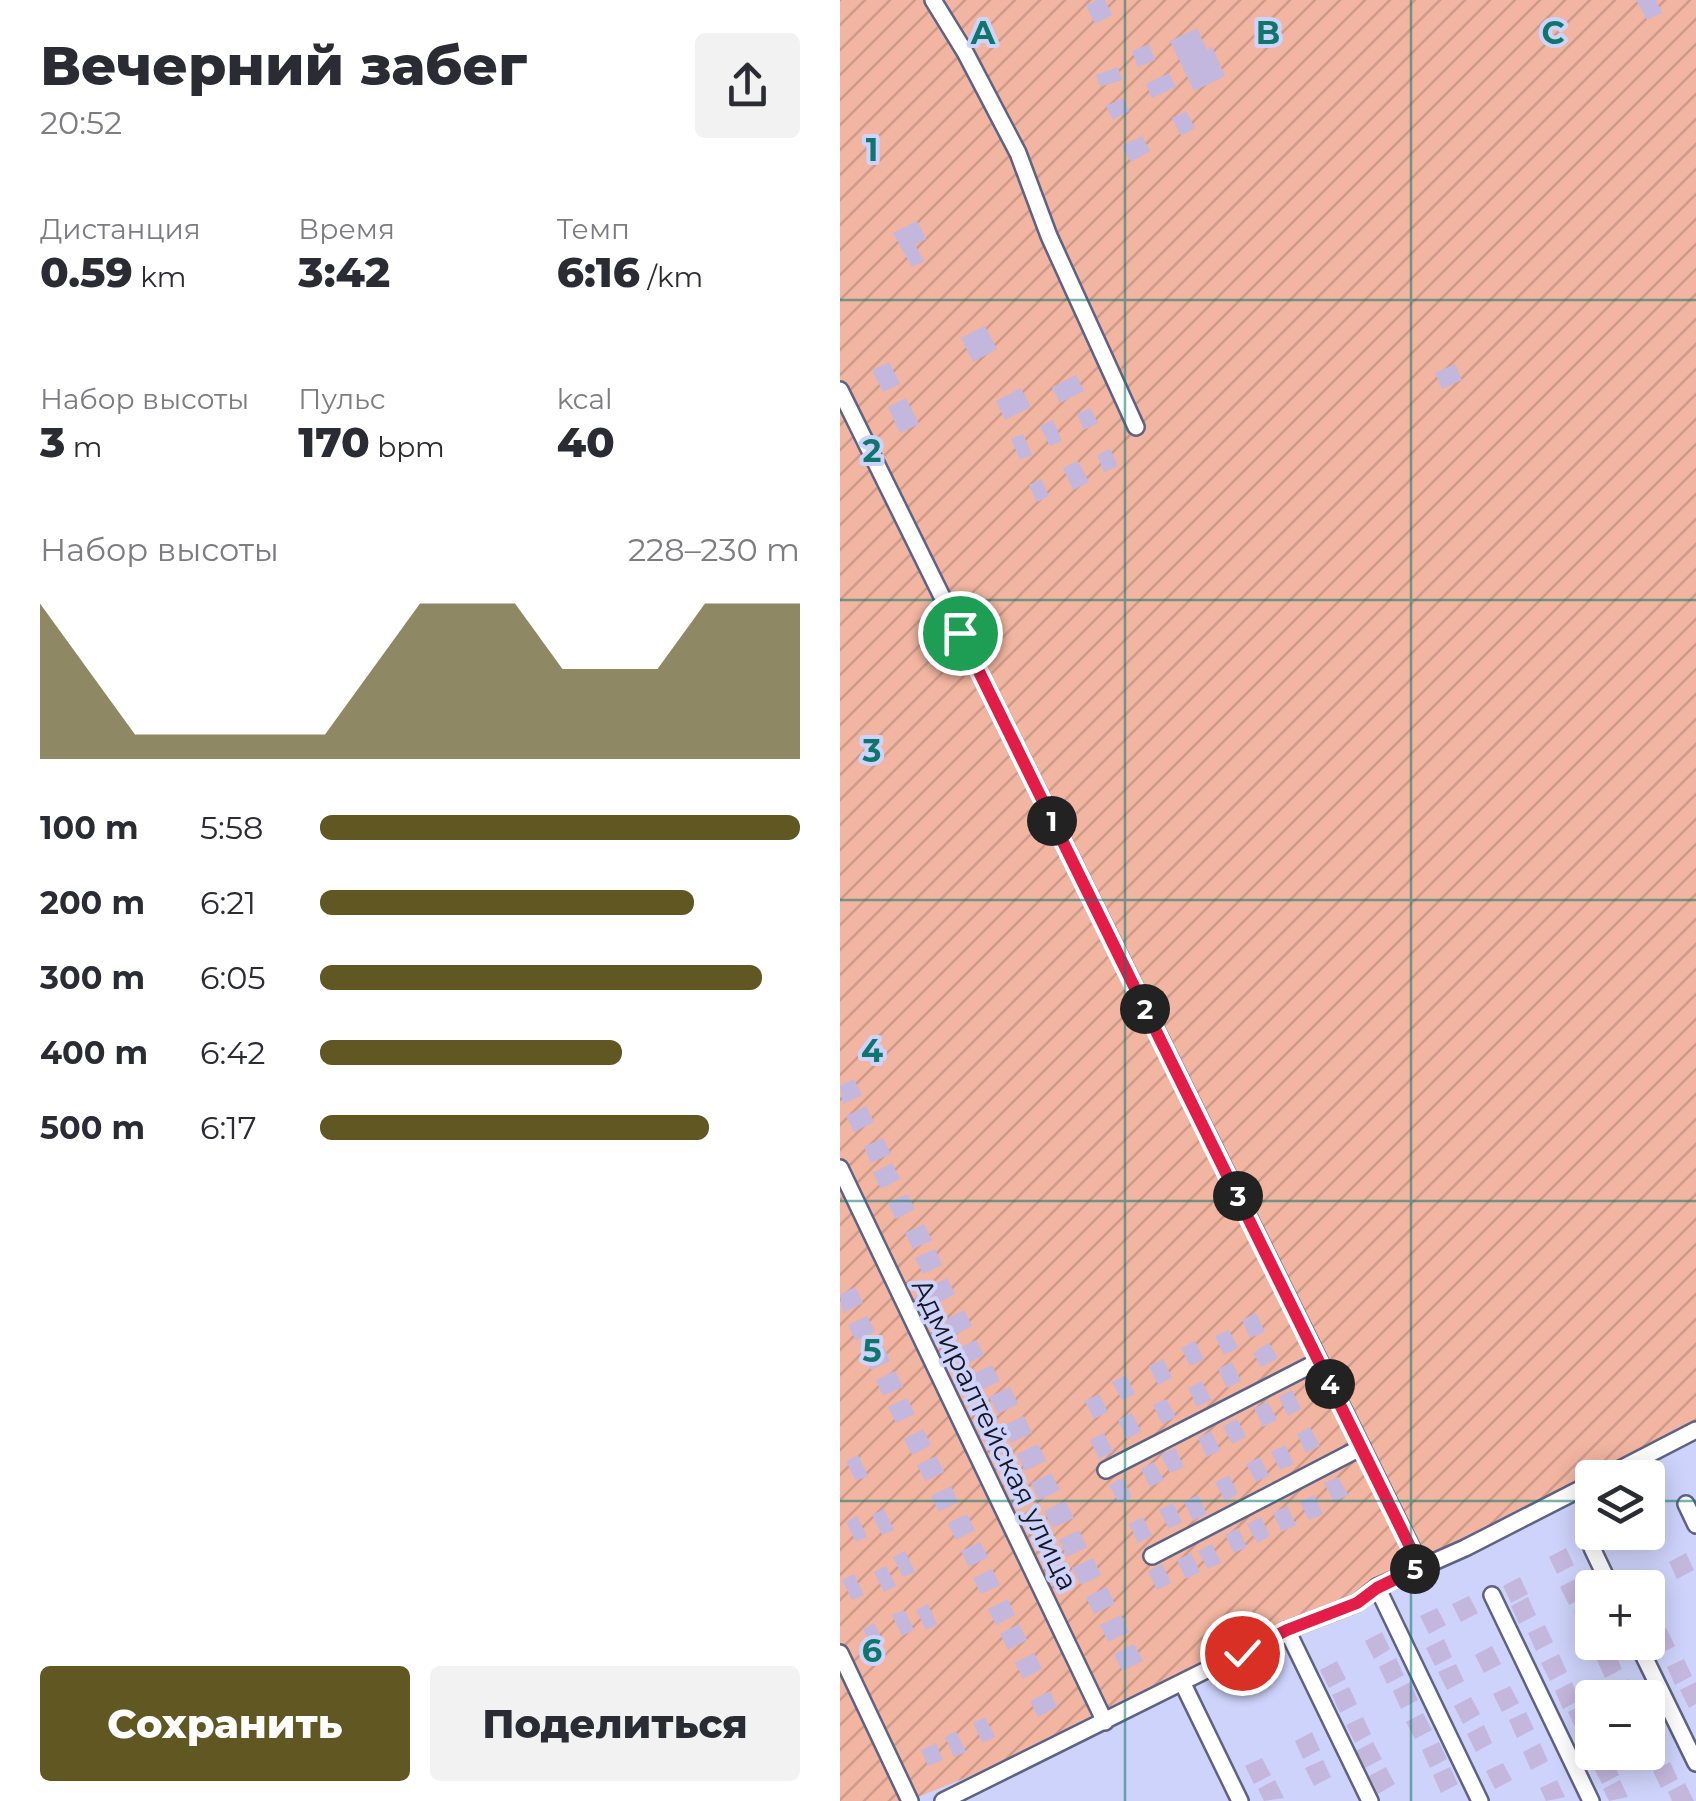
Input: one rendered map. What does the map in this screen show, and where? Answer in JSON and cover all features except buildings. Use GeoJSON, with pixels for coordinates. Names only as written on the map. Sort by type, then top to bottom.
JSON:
{"type":"FeatureCollection","features":[{"type":"Feature","properties":{"kind":"street"},"geometry":{"type":"LineString","coordinates":[[932,0],[965,52],[1018,153],[1048,236],[1136,427]]}},
{"type":"Feature","properties":{"kind":"street"},"geometry":{"type":"LineString","coordinates":[[840,390],[1420,1567]]}},
{"type":"Feature","properties":{"kind":"street","name":"Адмиралтейская улица"},"geometry":{"type":"LineString","coordinates":[[840,1168],[1104,1722]]}},
{"type":"Feature","properties":{"kind":"street"},"geometry":{"type":"LineString","coordinates":[[1106,1470],[1319,1361]]}},
{"type":"Feature","properties":{"kind":"street"},"geometry":{"type":"LineString","coordinates":[[1638,1460],[1696,1430]]}},
{"type":"Feature","properties":{"kind":"street"},"geometry":{"type":"LineString","coordinates":[[1152,1556],[1362,1447]]}},
{"type":"Feature","properties":{"kind":"street"},"geometry":{"type":"LineString","coordinates":[[943,1801],[1287,1630],[1357,1603],[1377,1588],[1575,1491]]}},
{"type":"Feature","properties":{"kind":"street"},"geometry":{"type":"LineString","coordinates":[[1686,1504],[1696,1524]]}},
{"type":"Feature","properties":{"kind":"street"},"geometry":{"type":"LineString","coordinates":[[1377,1588],[1480,1801]]}},
{"type":"Feature","properties":{"kind":"street"},"geometry":{"type":"LineString","coordinates":[[1492,1595],[1591,1801]]}},
{"type":"Feature","properties":{"kind":"street"},"geometry":{"type":"LineString","coordinates":[[1287,1630],[1370,1801]]}},
{"type":"Feature","properties":{"kind":"street"},"geometry":{"type":"LineString","coordinates":[[840,1653],[910,1801]]}},
{"type":"Feature","properties":{"kind":"street"},"geometry":{"type":"LineString","coordinates":[[1647,1660],[1696,1764]]}},
{"type":"Feature","properties":{"kind":"street"},"geometry":{"type":"LineString","coordinates":[[1182,1684],[1240,1801]]}},
{"type":"Feature","properties":{"kind":"shaded area"},"geometry":{"type":"Polygon","coordinates":[[[840,0],[1696,0],[1696,1427],[1630,1460],[1575,1460],[1575,1487],[1105,1722],[908,1801],[840,1801],[840,0]]]}},
{"type":"Feature","properties":{"kind":"route"},"geometry":{"type":"LineString","coordinates":[[960,633],[1420,1567],[1377,1588],[1357,1603],[1287,1630],[1242,1653]]}}]}
